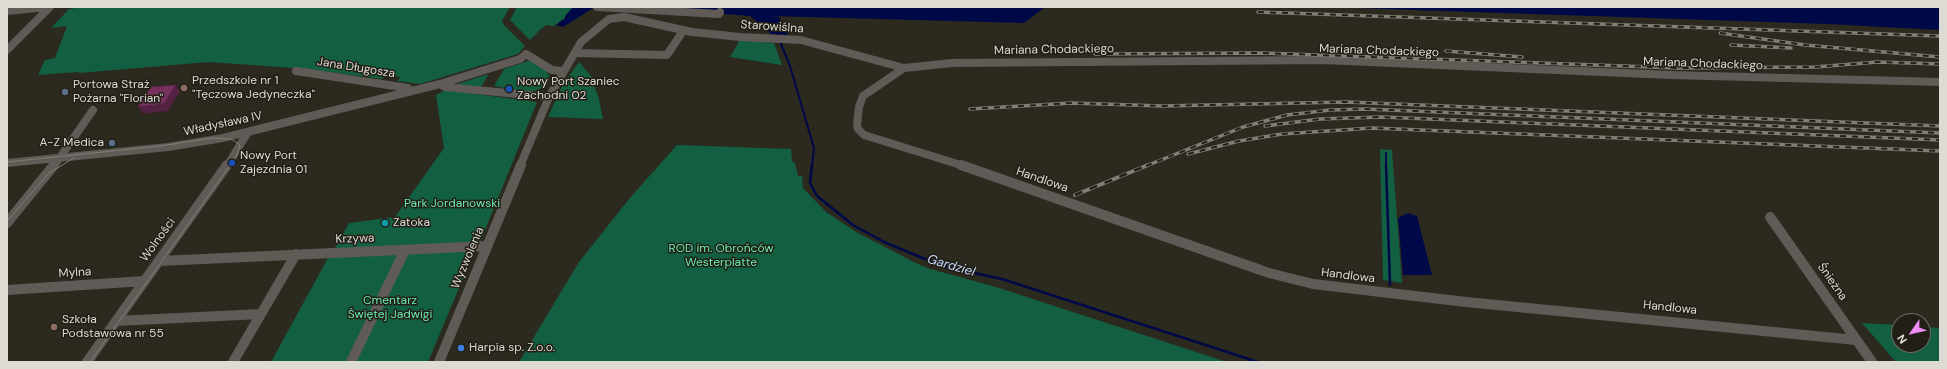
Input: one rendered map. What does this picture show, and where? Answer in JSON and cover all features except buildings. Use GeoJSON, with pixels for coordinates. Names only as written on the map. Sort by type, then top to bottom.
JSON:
{"type":"FeatureCollection","features":[{"type":"Feature","properties":{"kind":"street"},"geometry":{"type":"LineString","coordinates":[[597,7],[719,14],[720,12]]}},
{"type":"Feature","properties":{"kind":"street"},"geometry":{"type":"LineString","coordinates":[[7,11],[48,8]]}},
{"type":"Feature","properties":{"kind":"street"},"geometry":{"type":"LineString","coordinates":[[7,50],[48,8]]}},
{"type":"Feature","properties":{"kind":"street","name":"Starowiślna"},"geometry":{"type":"LineString","coordinates":[[564,71],[587,36],[609,19],[616,17],[624,17],[683,31],[769,38],[789,38],[806,41],[904,68]]}},
{"type":"Feature","properties":{"kind":"street"},"geometry":{"type":"LineString","coordinates":[[575,53],[667,55],[683,31]]}},
{"type":"Feature","properties":{"kind":"street","name":"Władysława IV"},"geometry":{"type":"LineString","coordinates":[[7,163],[176,146],[248,132],[440,84],[520,59],[526,54],[552,70],[564,71]]}},
{"type":"Feature","properties":{"kind":"street","name":"Mariana Chodackiego"},"geometry":{"type":"LineString","coordinates":[[860,132],[857,124],[859,107],[864,96],[884,80],[904,68],[952,64],[1323,60],[1671,75],[1940,82]]}},
{"type":"Feature","properties":{"kind":"street","name":"Jana Długosza"},"geometry":{"type":"LineString","coordinates":[[296,71],[408,88],[409,92]]}},
{"type":"Feature","properties":{"kind":"street"},"geometry":{"type":"LineString","coordinates":[[549,97],[564,71]]}},
{"type":"Feature","properties":{"kind":"street","name":"Władysława IV"},"geometry":{"type":"LineString","coordinates":[[440,84],[445,87],[549,97]]}},
{"type":"Feature","properties":{"kind":"street","name":"Wyzwolenia"},"geometry":{"type":"LineString","coordinates":[[439,362],[549,97]]}},
{"type":"Feature","properties":{"kind":"street"},"geometry":{"type":"LineString","coordinates":[[7,223],[46,177],[93,110]]}},
{"type":"Feature","properties":{"kind":"street","name":"Wolności"},"geometry":{"type":"LineString","coordinates":[[87,362],[229,163],[248,132]]}},
{"type":"Feature","properties":{"kind":"street","name":"Handlowa"},"geometry":{"type":"LineString","coordinates":[[860,132],[870,137],[937,157],[1269,273],[1313,284],[1466,302],[1856,340]]}},
{"type":"Feature","properties":{"kind":"street","name":"Śnieżna"},"geometry":{"type":"LineString","coordinates":[[1770,217],[1872,362]]}},
{"type":"Feature","properties":{"kind":"street","name":"Krzywa"},"geometry":{"type":"LineString","coordinates":[[159,261],[487,246]]}},
{"type":"Feature","properties":{"kind":"street"},"geometry":{"type":"LineString","coordinates":[[351,362],[404,250]]}},
{"type":"Feature","properties":{"kind":"street"},"geometry":{"type":"LineString","coordinates":[[233,362],[296,254]]}},
{"type":"Feature","properties":{"kind":"street","name":"Mylna"},"geometry":{"type":"LineString","coordinates":[[7,290],[145,281]]}},
{"type":"Feature","properties":{"kind":"street"},"geometry":{"type":"LineString","coordinates":[[116,321],[261,314]]}},
{"type":"Feature","properties":{"kind":"green space"},"geometry":{"type":"Polygon","coordinates":[[[84,7],[510,7],[502,21],[504,25],[525,46],[518,54],[420,84],[397,81],[401,77],[386,75],[382,79],[307,69],[209,62],[38,75],[45,60],[55,58],[67,26],[51,28],[69,9],[84,7]]]}},
{"type":"Feature","properties":{"kind":"green space"},"geometry":{"type":"Polygon","coordinates":[[[517,7],[573,7],[564,19],[554,26],[547,25],[542,28],[530,40],[510,20],[517,7]]]}},
{"type":"Feature","properties":{"kind":"green space"},"geometry":{"type":"Polygon","coordinates":[[[740,40],[774,43],[782,65],[730,57],[740,40]]]}},
{"type":"Feature","properties":{"kind":"green space"},"geometry":{"type":"Polygon","coordinates":[[[531,60],[543,66],[549,75],[549,81],[544,87],[530,93],[494,86],[504,69],[531,60]]]}},
{"type":"Feature","properties":{"kind":"green space"},"geometry":{"type":"Polygon","coordinates":[[[579,62],[591,76],[599,99],[603,119],[548,117],[562,86],[579,62]]]}},
{"type":"Feature","properties":{"kind":"green space"},"geometry":{"type":"Polygon","coordinates":[[[489,74],[480,88],[454,85],[489,74]]]}},
{"type":"Feature","properties":{"kind":"green space","name":"Park Jordanowski"},"geometry":{"type":"Polygon","coordinates":[[[445,90],[537,102],[479,245],[334,250],[349,223],[395,217],[444,148],[436,95],[445,90]]]}},
{"type":"Feature","properties":{"kind":"green space","name":"ROD im. Obrońców Westerplatte"},"geometry":{"type":"Polygon","coordinates":[[[677,145],[791,149],[792,161],[795,163],[798,176],[802,176],[803,188],[826,212],[858,233],[914,262],[927,268],[996,287],[1227,362],[519,362],[579,262],[629,199],[677,145]]]}},
{"type":"Feature","properties":{"kind":"green space"},"geometry":{"type":"Polygon","coordinates":[[[1380,149],[1392,150],[1402,283],[1383,280],[1380,149]]]}},
{"type":"Feature","properties":{"kind":"green space","name":"Cmentarz Świętej Jadwigi"},"geometry":{"type":"Polygon","coordinates":[[[475,250],[428,362],[271,362],[329,256],[475,250]]]}},
{"type":"Feature","properties":{"kind":"green space"},"geometry":{"type":"Polygon","coordinates":[[[1862,323],[1891,325],[1891,353],[1931,353],[1931,327],[1940,328],[1940,362],[1896,362],[1862,323]]]}},
{"type":"Feature","properties":{"kind":"shaded area"},"geometry":{"type":"Polygon","coordinates":[[[573,7],[595,7],[563,27],[556,25],[565,18],[573,7]]]}},
{"type":"Feature","properties":{"kind":"shaded area"},"geometry":{"type":"Polygon","coordinates":[[[634,7],[1045,7],[1024,23],[769,16],[779,17],[788,35],[771,34],[750,16],[724,14],[724,12],[634,7]]]}},
{"type":"Feature","properties":{"kind":"shaded area"},"geometry":{"type":"Polygon","coordinates":[[[1326,7],[1940,7],[1940,30],[1827,24],[1326,7]]]}},
{"type":"Feature","properties":{"kind":"shaded area"},"geometry":{"type":"Polygon","coordinates":[[[1408,213],[1417,216],[1432,275],[1403,275],[1398,218],[1408,213]]]}},
{"type":"Feature","properties":{"kind":"waterway","name":"Gardziel"},"geometry":{"type":"LineString","coordinates":[[777,34],[790,66],[814,148],[812,166]]}},
{"type":"Feature","properties":{"kind":"waterway"},"geometry":{"type":"LineString","coordinates":[[1386,153],[1386,165]]}},
{"type":"Feature","properties":{"kind":"waterway","name":"Gardziel"},"geometry":{"type":"LineString","coordinates":[[812,165],[810,183],[817,196],[853,225],[884,242],[942,266],[1002,279],[1258,362]]}},
{"type":"Feature","properties":{"kind":"waterway"},"geometry":{"type":"LineString","coordinates":[[1386,165],[1390,285]]}},
{"type":"Feature","properties":{"kind":"tram line"},"geometry":{"type":"LineString","coordinates":[[7,162],[160,146],[212,138],[231,139],[239,144],[240,147],[236,157],[90,362]]}},
{"type":"Feature","properties":{"kind":"tram line"},"geometry":{"type":"LineString","coordinates":[[7,221],[49,173],[74,158]]}},
{"type":"Feature","properties":{"kind":"railway"},"geometry":{"type":"LineString","coordinates":[[1258,12],[1940,36]]}},
{"type":"Feature","properties":{"kind":"railway"},"geometry":{"type":"LineString","coordinates":[[1720,33],[1805,45],[1940,57]]}},
{"type":"Feature","properties":{"kind":"railway"},"geometry":{"type":"LineString","coordinates":[[1731,45],[1791,48]]}},
{"type":"Feature","properties":{"kind":"railway"},"geometry":{"type":"LineString","coordinates":[[1446,51],[1522,57]]}},
{"type":"Feature","properties":{"kind":"railway"},"geometry":{"type":"LineString","coordinates":[[1095,54],[1262,53],[1679,68],[1815,67],[1878,62],[1940,64]]}},
{"type":"Feature","properties":{"kind":"railway"},"geometry":{"type":"LineString","coordinates":[[970,109],[1072,103],[1162,106],[1346,102],[1940,126]]}},
{"type":"Feature","properties":{"kind":"railway"},"geometry":{"type":"LineString","coordinates":[[1146,166],[1243,127],[1287,115],[1330,110],[1365,109],[1940,133]]}},
{"type":"Feature","properties":{"kind":"railway"},"geometry":{"type":"LineString","coordinates":[[1265,126],[1320,119],[1381,117],[1940,140]]}},
{"type":"Feature","properties":{"kind":"railway"},"geometry":{"type":"LineString","coordinates":[[1188,154],[1239,141],[1282,134],[1372,128],[1940,151]]}},
{"type":"Feature","properties":{"kind":"railway"},"geometry":{"type":"LineString","coordinates":[[1075,195],[1148,165]]}},
{"type":"Feature","properties":{"kind":"place","name":"Przedszkole nr 1 \"Tęczowa Jedyneczka\""},"geometry":{"type":"Point","coordinates":[184,88]}},
{"type":"Feature","properties":{"kind":"place","name":"Nowy Port Szaniec Zachodni 02"},"geometry":{"type":"Point","coordinates":[509,89]}},
{"type":"Feature","properties":{"kind":"place","name":"Portowa Straż Pożarna \"Florian\""},"geometry":{"type":"Point","coordinates":[65,92]}},
{"type":"Feature","properties":{"kind":"place","name":"A-Z Medica"},"geometry":{"type":"Point","coordinates":[112,143]}},
{"type":"Feature","properties":{"kind":"place","name":"Nowy Port Zajezdnia 01"},"geometry":{"type":"Point","coordinates":[232,163]}},
{"type":"Feature","properties":{"kind":"place","name":"Zatoka"},"geometry":{"type":"Point","coordinates":[385,223]}},
{"type":"Feature","properties":{"kind":"place","name":"Szkoła Podstawowa nr 55"},"geometry":{"type":"Point","coordinates":[54,327]}},
{"type":"Feature","properties":{"kind":"place","name":"Harpia sp. Z.o.o."},"geometry":{"type":"Point","coordinates":[461,348]}}]}
